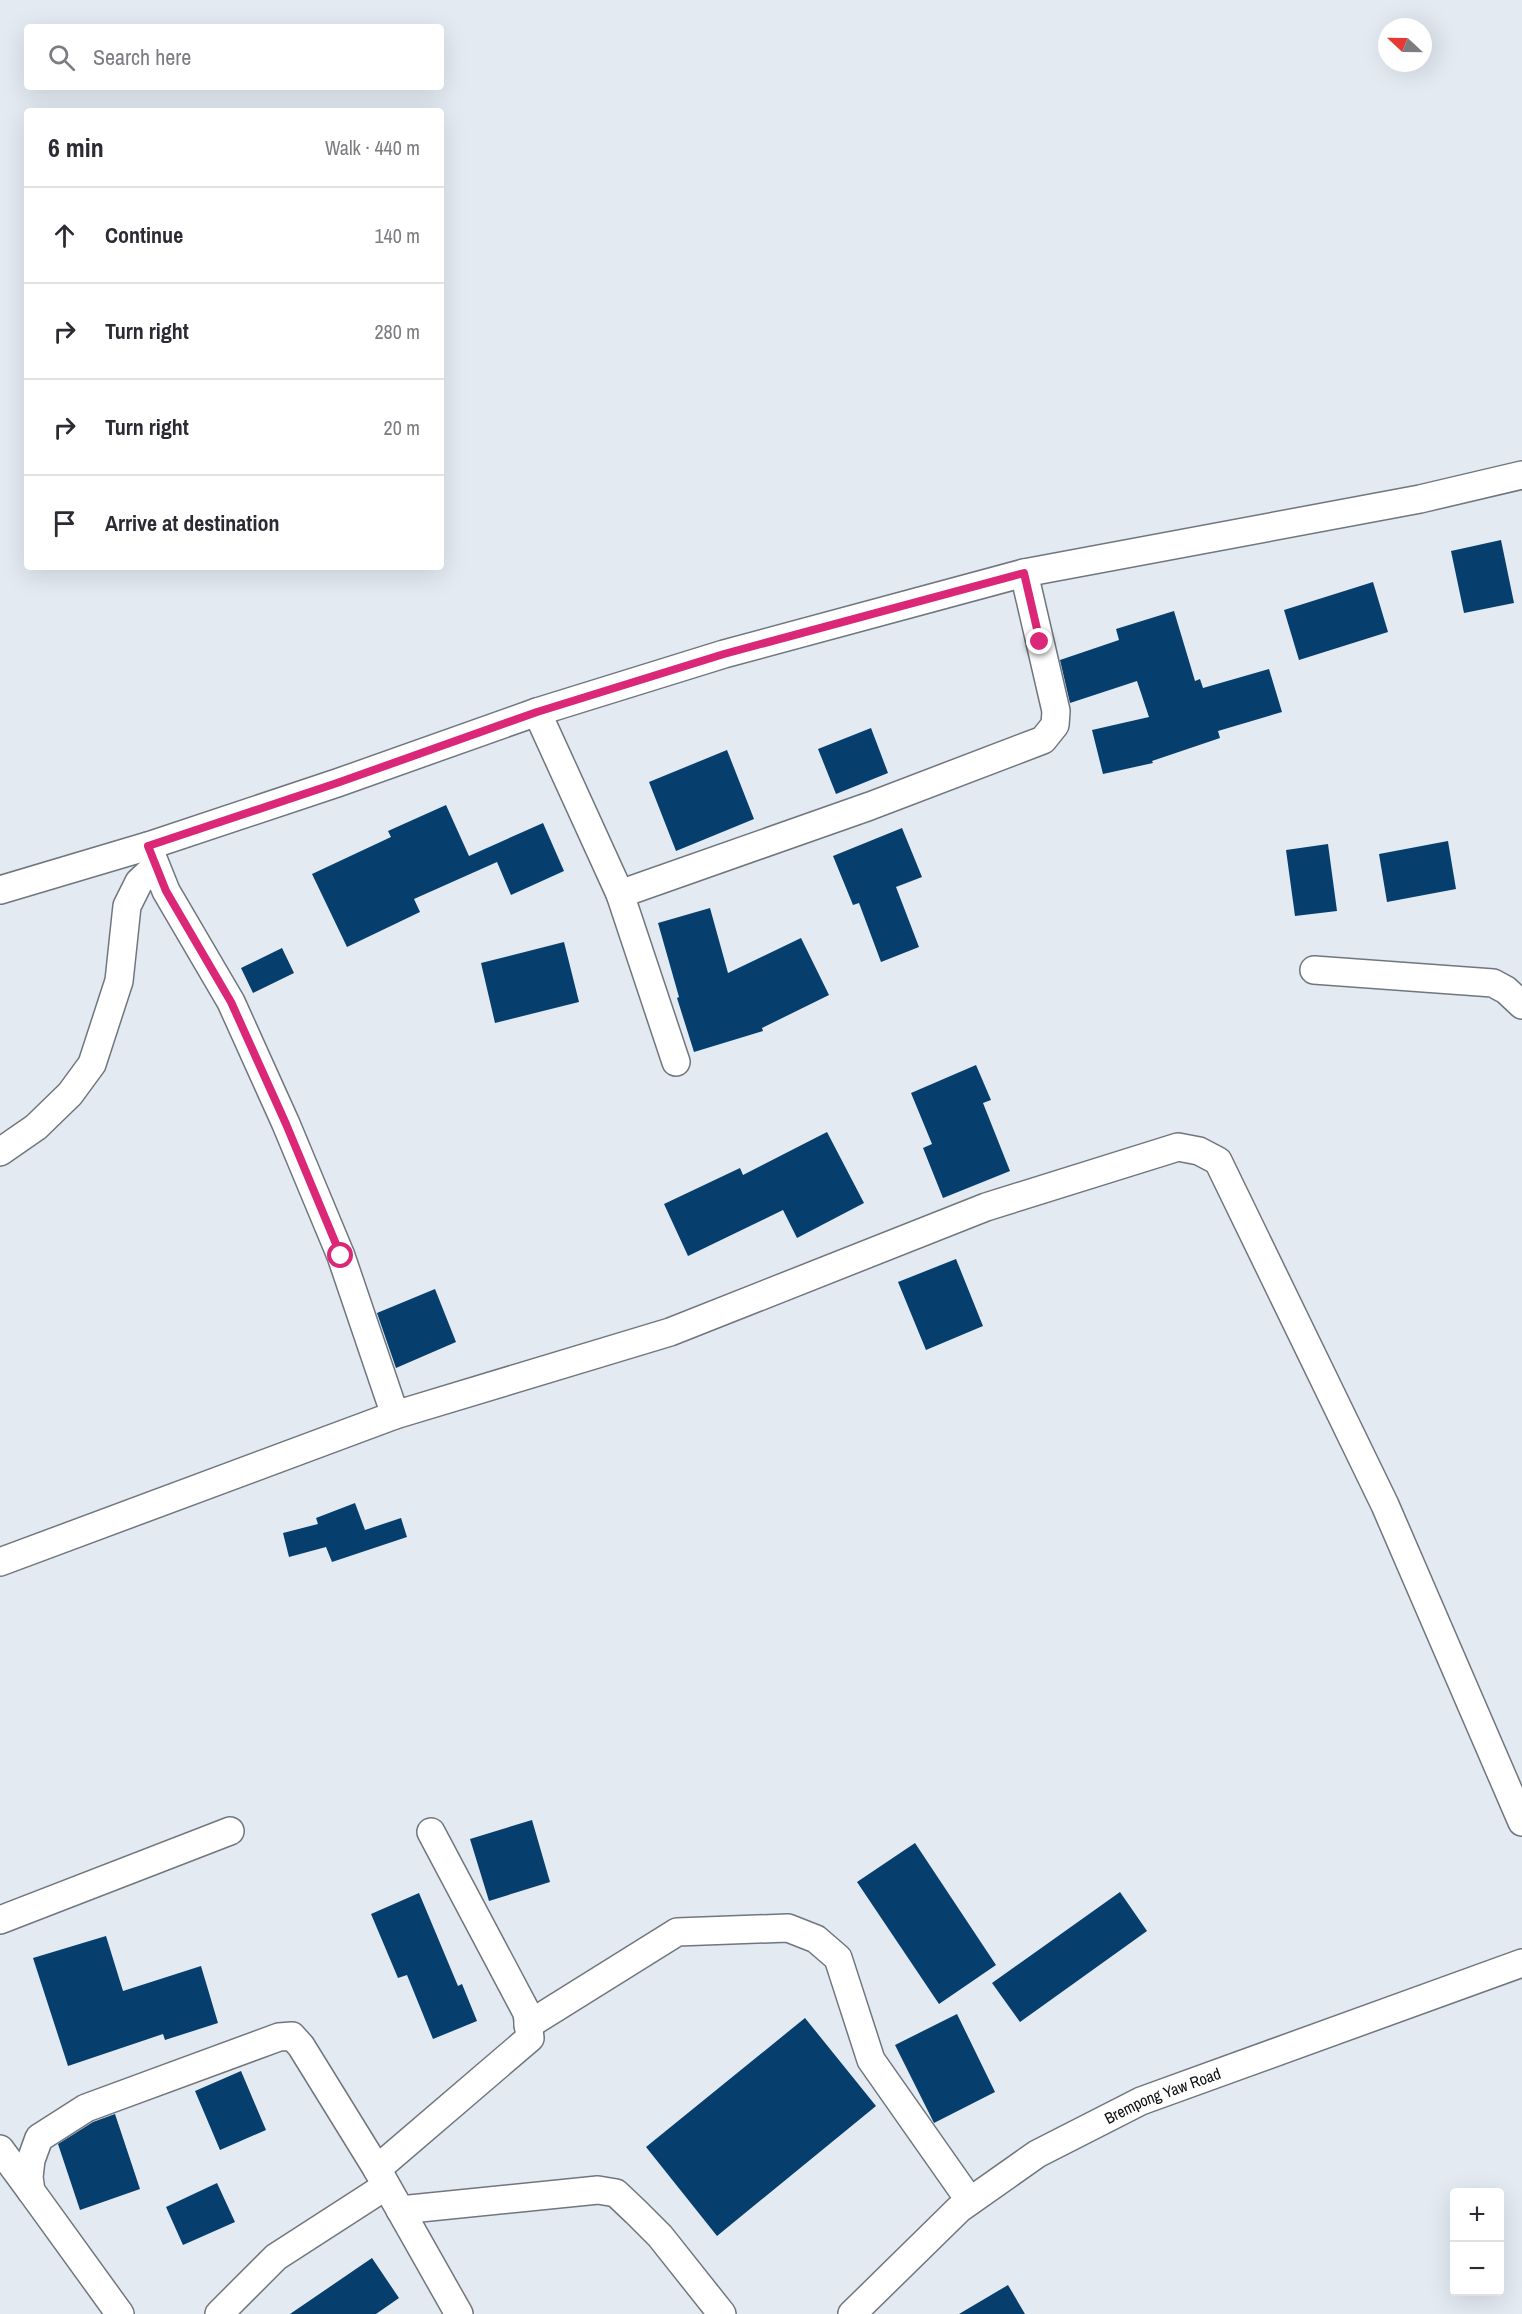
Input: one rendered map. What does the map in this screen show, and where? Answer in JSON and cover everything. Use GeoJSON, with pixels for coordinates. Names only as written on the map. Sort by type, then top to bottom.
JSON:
{"type":"FeatureCollection","features":[{"type":"Feature","properties":{"kind":"street"},"geometry":{"type":"LineString","coordinates":[[0,890],[152,856],[337,783],[537,712],[724,654],[1024,573],[1420,500],[1522,475]]}},
{"type":"Feature","properties":{"kind":"street"},"geometry":{"type":"LineString","coordinates":[[620,894],[870,806],[1042,740],[1055,725],[1056,711],[1024,573]]}},
{"type":"Feature","properties":{"kind":"street"},"geometry":{"type":"LineString","coordinates":[[537,712],[620,894],[676,1062]]}},
{"type":"Feature","properties":{"kind":"street"},"geometry":{"type":"LineString","coordinates":[[0,1152],[36,1127],[70,1094],[92,1064],[119,981],[127,906],[152,856]]}},
{"type":"Feature","properties":{"kind":"street"},"geometry":{"type":"LineString","coordinates":[[152,856],[166,891],[231,1002],[286,1124],[341,1256],[395,1415]]}},
{"type":"Feature","properties":{"kind":"street"},"geometry":{"type":"LineString","coordinates":[[1314,970],[1493,982],[1506,990],[1522,1005]]}},
{"type":"Feature","properties":{"kind":"street"},"geometry":{"type":"LineString","coordinates":[[0,1562],[395,1415],[670,1332],[986,1207],[1178,1147],[1199,1151],[1218,1161],[1385,1505],[1522,1822]]}},
{"type":"Feature","properties":{"kind":"street"},"geometry":{"type":"LineString","coordinates":[[0,1920],[230,1832]]}},
{"type":"Feature","properties":{"kind":"street"},"geometry":{"type":"LineString","coordinates":[[219,2314],[276,2257],[382,2177],[530,2038],[526,2013],[431,1832]]}},
{"type":"Feature","properties":{"kind":"street"},"geometry":{"type":"LineString","coordinates":[[528,2025],[677,1932],[788,1928],[816,1938],[838,1958],[871,2060],[970,2201]]}},
{"type":"Feature","properties":{"kind":"street","name":"Brempong Yaw Road"},"geometry":{"type":"LineString","coordinates":[[852,2314],[959,2209],[1037,2154],[1141,2101],[1522,1963]]}},
{"type":"Feature","properties":{"kind":"street"},"geometry":{"type":"LineString","coordinates":[[31,2191],[29,2177],[31,2160],[39,2138],[86,2108],[279,2037],[292,2036],[302,2046],[382,2177],[459,2314]]}},
{"type":"Feature","properties":{"kind":"street"},"geometry":{"type":"LineString","coordinates":[[0,2150],[120,2314]]}},
{"type":"Feature","properties":{"kind":"street"},"geometry":{"type":"LineString","coordinates":[[400,2210],[598,2190],[616,2193],[660,2236],[722,2314]]}},
{"type":"Feature","properties":{"kind":"building"},"geometry":{"type":"Polygon","coordinates":[[[1501,540],[1514,603],[1464,613],[1451,551],[1501,540]]]}},
{"type":"Feature","properties":{"kind":"building"},"geometry":{"type":"Polygon","coordinates":[[[1373,582],[1388,632],[1299,660],[1284,610],[1373,582]]]}},
{"type":"Feature","properties":{"kind":"building"},"geometry":{"type":"Polygon","coordinates":[[[1174,611],[1195,681],[1200,679],[1203,688],[1269,669],[1282,712],[1218,731],[1220,738],[1152,761],[1153,763],[1103,774],[1092,730],[1149,717],[1137,681],[1070,703],[1060,660],[1119,640],[1116,629],[1174,611]]]}},
{"type":"Feature","properties":{"kind":"building"},"geometry":{"type":"Polygon","coordinates":[[[871,728],[888,773],[836,794],[818,749],[871,728]]]}},
{"type":"Feature","properties":{"kind":"building"},"geometry":{"type":"Polygon","coordinates":[[[727,750],[754,819],[676,851],[649,782],[727,750]]]}},
{"type":"Feature","properties":{"kind":"building"},"geometry":{"type":"Polygon","coordinates":[[[446,805],[469,856],[543,823],[564,871],[511,895],[497,862],[414,899],[420,912],[347,947],[312,874],[391,837],[388,831],[446,805]]]}},
{"type":"Feature","properties":{"kind":"building"},"geometry":{"type":"Polygon","coordinates":[[[902,828],[922,877],[896,887],[919,947],[881,962],[859,903],[853,905],[833,856],[902,828]]]}},
{"type":"Feature","properties":{"kind":"building"},"geometry":{"type":"Polygon","coordinates":[[[1448,841],[1456,889],[1387,902],[1379,854],[1448,841]]]}},
{"type":"Feature","properties":{"kind":"building"},"geometry":{"type":"Polygon","coordinates":[[[1328,844],[1337,911],[1295,916],[1286,850],[1328,844]]]}},
{"type":"Feature","properties":{"kind":"building"},"geometry":{"type":"Polygon","coordinates":[[[710,908],[728,973],[801,938],[829,995],[762,1028],[763,1031],[694,1052],[677,998],[679,997],[658,923],[710,908]]]}},
{"type":"Feature","properties":{"kind":"building"},"geometry":{"type":"Polygon","coordinates":[[[564,942],[579,1002],[495,1023],[481,963],[564,942]]]}},
{"type":"Feature","properties":{"kind":"building"},"geometry":{"type":"Polygon","coordinates":[[[282,948],[294,973],[253,993],[241,968],[282,948]]]}},
{"type":"Feature","properties":{"kind":"building"},"geometry":{"type":"Polygon","coordinates":[[[976,1065],[991,1100],[983,1103],[1010,1171],[943,1198],[923,1148],[932,1144],[911,1093],[976,1065]]]}},
{"type":"Feature","properties":{"kind":"building"},"geometry":{"type":"Polygon","coordinates":[[[827,1132],[864,1203],[797,1238],[783,1210],[688,1256],[664,1204],[740,1168],[743,1175],[827,1132]]]}},
{"type":"Feature","properties":{"kind":"building"},"geometry":{"type":"Polygon","coordinates":[[[956,1259],[983,1326],[926,1350],[898,1282],[956,1259]]]}},
{"type":"Feature","properties":{"kind":"building"},"geometry":{"type":"Polygon","coordinates":[[[435,1289],[456,1342],[396,1368],[377,1313],[435,1289]]]}},
{"type":"Feature","properties":{"kind":"building"},"geometry":{"type":"Polygon","coordinates":[[[355,1503],[365,1530],[401,1518],[407,1537],[332,1562],[326,1547],[289,1557],[283,1533],[318,1524],[316,1518],[355,1503]]]}},
{"type":"Feature","properties":{"kind":"building"},"geometry":{"type":"Polygon","coordinates":[[[532,1820],[550,1882],[489,1901],[470,1839],[532,1820]]]}},
{"type":"Feature","properties":{"kind":"building"},"geometry":{"type":"Polygon","coordinates":[[[915,1843],[996,1965],[939,2004],[857,1882],[915,1843]]]}},
{"type":"Feature","properties":{"kind":"building"},"geometry":{"type":"Polygon","coordinates":[[[1120,1892],[1147,1931],[1020,2022],[992,1983],[1120,1892]]]}},
{"type":"Feature","properties":{"kind":"building"},"geometry":{"type":"Polygon","coordinates":[[[419,1893],[458,1986],[462,1984],[477,2021],[433,2039],[407,1975],[398,1978],[371,1914],[419,1893]]]}},
{"type":"Feature","properties":{"kind":"building"},"geometry":{"type":"Polygon","coordinates":[[[106,1936],[123,1991],[201,1966],[218,2023],[165,2040],[163,2034],[68,2066],[33,1958],[106,1936]]]}},
{"type":"Feature","properties":{"kind":"building"},"geometry":{"type":"Polygon","coordinates":[[[957,2014],[995,2092],[934,2123],[895,2045],[957,2014]]]}},
{"type":"Feature","properties":{"kind":"building"},"geometry":{"type":"Polygon","coordinates":[[[805,2018],[876,2106],[717,2236],[646,2147],[805,2018]]]}},
{"type":"Feature","properties":{"kind":"building"},"geometry":{"type":"Polygon","coordinates":[[[241,2071],[266,2130],[220,2150],[195,2091],[241,2071]]]}},
{"type":"Feature","properties":{"kind":"building"},"geometry":{"type":"Polygon","coordinates":[[[115,2114],[140,2189],[80,2210],[58,2144],[93,2122],[115,2114]]]}},
{"type":"Feature","properties":{"kind":"building"},"geometry":{"type":"Polygon","coordinates":[[[217,2183],[235,2222],[183,2245],[166,2207],[217,2183]]]}},
{"type":"Feature","properties":{"kind":"building"},"geometry":{"type":"Polygon","coordinates":[[[372,2258],[399,2298],[376,2314],[290,2314],[372,2258]]]}},
{"type":"Feature","properties":{"kind":"building"},"geometry":{"type":"Polygon","coordinates":[[[1008,2285],[1025,2314],[959,2314],[1008,2285]]]}},
{"type":"Feature","properties":{"kind":"route"},"geometry":{"type":"LineString","coordinates":[[341,1256],[286,1124],[231,1002],[166,891],[148,846],[337,783],[537,712],[724,654],[1024,573],[1040,642]]}}]}
